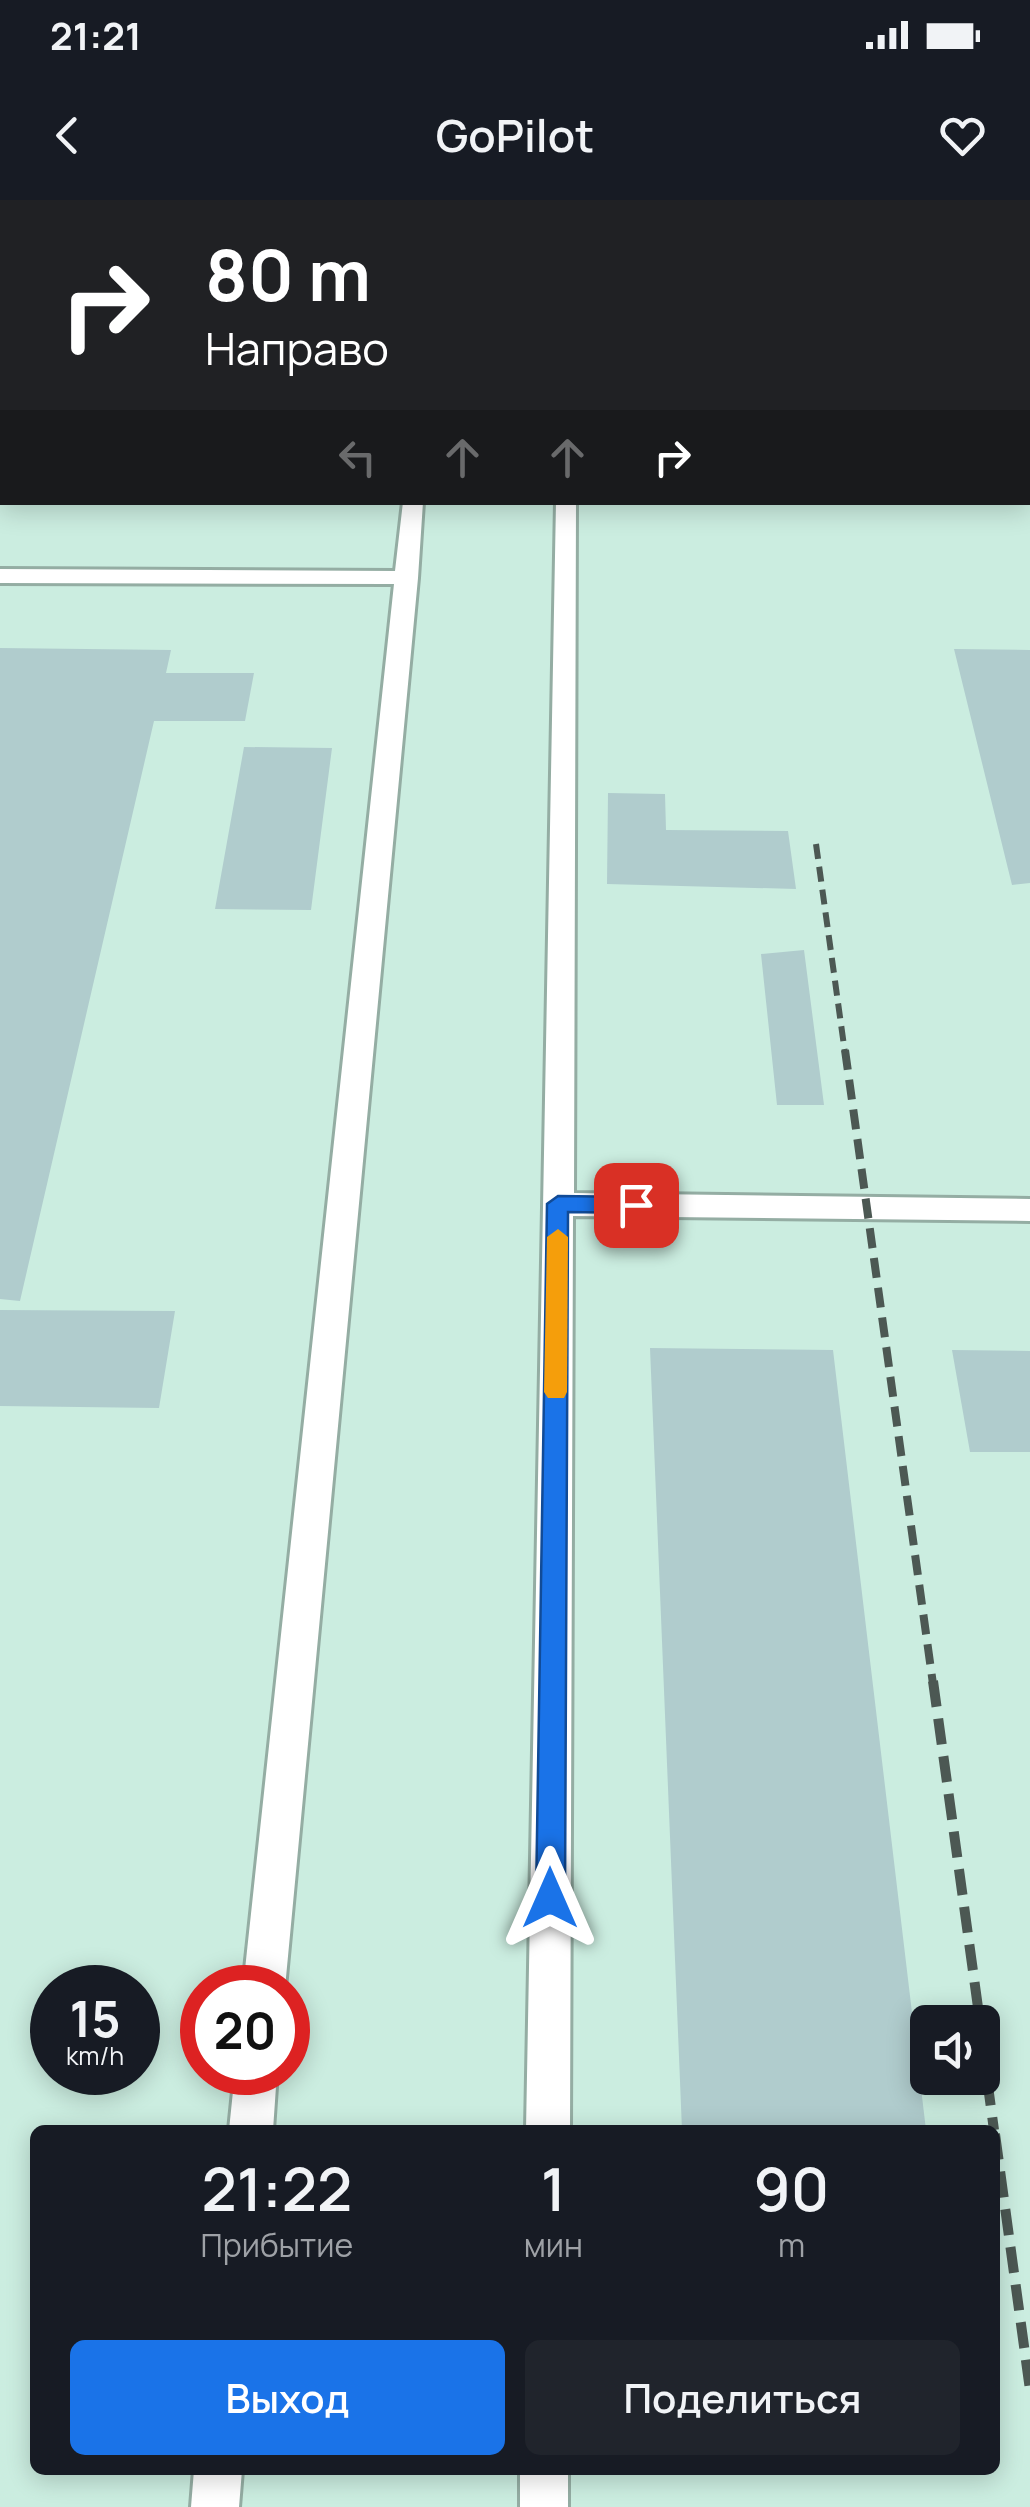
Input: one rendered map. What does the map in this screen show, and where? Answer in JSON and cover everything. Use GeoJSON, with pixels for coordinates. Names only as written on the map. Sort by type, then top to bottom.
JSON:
{"type":"FeatureCollection","features":[{"type":"Feature","properties":{"kind":"lane"},"geometry":{"type":"LineString","coordinates":[[266,1965],[414,505]]}},
{"type":"Feature","properties":{"kind":"lane"},"geometry":{"type":"LineString","coordinates":[[548,2125],[566,505]]}},
{"type":"Feature","properties":{"kind":"lane"},"geometry":{"type":"LineString","coordinates":[[0,576],[407,578]]}},
{"type":"Feature","properties":{"kind":"lane"},"geometry":{"type":"LineString","coordinates":[[558,1204],[1030,1210]]}},
{"type":"Feature","properties":{"kind":"lane"},"geometry":{"type":"LineString","coordinates":[[251,2125],[254,2095]]}},
{"type":"Feature","properties":{"kind":"lane"},"geometry":{"type":"LineString","coordinates":[[214,2507],[217,2475]]}},
{"type":"Feature","properties":{"kind":"lane"},"geometry":{"type":"LineString","coordinates":[[544,2475],[544,2507]]}},
{"type":"Feature","properties":{"kind":"shaded area"},"geometry":{"type":"Polygon","coordinates":[[[0,505],[1030,505],[1030,2507],[0,2507],[0,505]]]}},
{"type":"Feature","properties":{"kind":"building"},"geometry":{"type":"Polygon","coordinates":[[[0,648],[171,650],[166,673],[254,673],[245,721],[154,721],[20,1301],[0,1299],[0,648]]]}},
{"type":"Feature","properties":{"kind":"building"},"geometry":{"type":"Polygon","coordinates":[[[954,649],[1030,650],[1030,883],[1012,885],[954,649]]]}},
{"type":"Feature","properties":{"kind":"building"},"geometry":{"type":"Polygon","coordinates":[[[244,747],[332,748],[311,910],[215,909],[244,747]]]}},
{"type":"Feature","properties":{"kind":"building"},"geometry":{"type":"Polygon","coordinates":[[[608,793],[665,794],[666,830],[788,831],[796,889],[607,884],[608,793]]]}},
{"type":"Feature","properties":{"kind":"building"},"geometry":{"type":"Polygon","coordinates":[[[804,950],[824,1105],[777,1105],[761,954],[804,950]]]}},
{"type":"Feature","properties":{"kind":"building"},"geometry":{"type":"Polygon","coordinates":[[[0,1310],[175,1311],[159,1408],[0,1406],[0,1310]]]}},
{"type":"Feature","properties":{"kind":"building"},"geometry":{"type":"Polygon","coordinates":[[[650,1348],[833,1350],[911,2005],[910,2095],[922,2095],[925,2125],[682,2125],[650,1348]]]}},
{"type":"Feature","properties":{"kind":"building"},"geometry":{"type":"Polygon","coordinates":[[[952,1350],[1030,1351],[1030,1452],[970,1452],[952,1350]]]}},
{"type":"Feature","properties":{"kind":"railway"},"geometry":{"type":"LineString","coordinates":[[816,844],[845,1053]]}},
{"type":"Feature","properties":{"kind":"railway"},"geometry":{"type":"LineString","coordinates":[[845,1050],[933,1684]]}},
{"type":"Feature","properties":{"kind":"railway"},"geometry":{"type":"LineString","coordinates":[[933,1681],[978,2005]]}},
{"type":"Feature","properties":{"kind":"railway"},"geometry":{"type":"LineString","coordinates":[[989,2095],[993,2125]]}},
{"type":"Feature","properties":{"kind":"railway"},"geometry":{"type":"LineString","coordinates":[[1000,2171],[1030,2390]]}},
{"type":"Feature","properties":{"kind":"slow traffic"},"geometry":{"type":"LineString","coordinates":[[556,1392],[558,1237]]}},
{"type":"Feature","properties":{"kind":"route"},"geometry":{"type":"LineString","coordinates":[[550,1898],[558,1204],[636,1205]]}}]}
